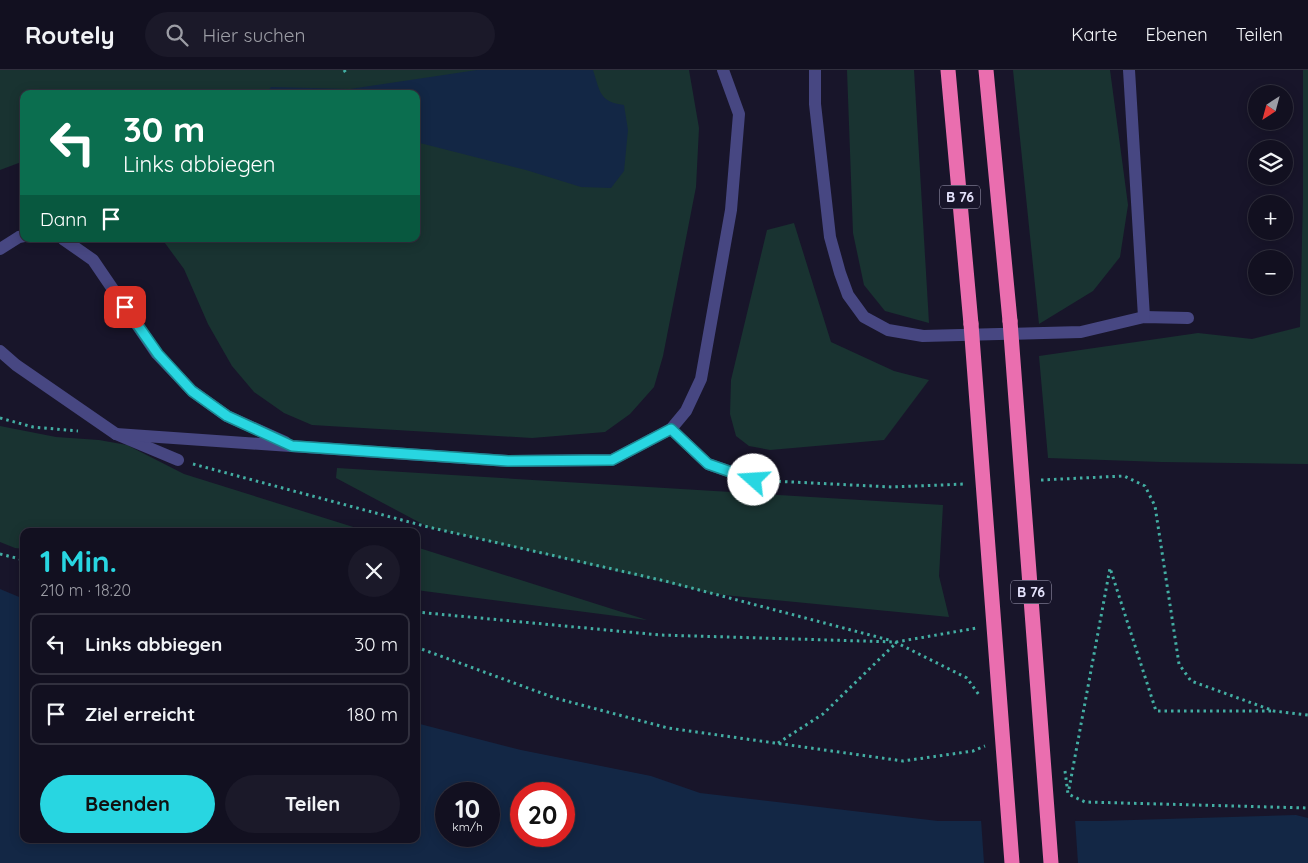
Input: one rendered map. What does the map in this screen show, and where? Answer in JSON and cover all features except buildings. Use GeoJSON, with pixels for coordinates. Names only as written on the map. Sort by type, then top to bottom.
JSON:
{"type":"FeatureCollection","features":[{"type":"Feature","properties":{"kind":"highway","name":"B 76"},"geometry":{"type":"LineString","coordinates":[[948,70],[971,324],[1012,863]]}},
{"type":"Feature","properties":{"kind":"highway","name":"B 76"},"geometry":{"type":"LineString","coordinates":[[986,70],[1010,322],[1051,863]]}},
{"type":"Feature","properties":{"kind":"lane"},"geometry":{"type":"LineString","coordinates":[[116,434],[508,461],[612,460],[671,429],[686,411],[702,378],[731,210],[740,114],[724,70]]}},
{"type":"Feature","properties":{"kind":"lane"},"geometry":{"type":"LineString","coordinates":[[815,70],[815,104],[830,237],[848,295],[864,317],[888,330],[923,336],[1081,332],[1144,317],[1188,318]]}},
{"type":"Feature","properties":{"kind":"lane"},"geometry":{"type":"LineString","coordinates":[[1129,70],[1144,317]]}},
{"type":"Feature","properties":{"kind":"lane"},"geometry":{"type":"LineString","coordinates":[[0,249],[20,237]]}},
{"type":"Feature","properties":{"kind":"lane"},"geometry":{"type":"LineString","coordinates":[[68,242],[93,260],[158,354],[192,391],[227,416],[292,446]]}},
{"type":"Feature","properties":{"kind":"lane"},"geometry":{"type":"LineString","coordinates":[[0,352],[116,434],[178,460]]}},
{"type":"Feature","properties":{"kind":"lane"},"geometry":{"type":"LineString","coordinates":[[671,429],[708,464],[754,480]]}},
{"type":"Feature","properties":{"kind":"path"},"geometry":{"type":"LineString","coordinates":[[0,418],[33,427],[79,431]]}},
{"type":"Feature","properties":{"kind":"path"},"geometry":{"type":"LineString","coordinates":[[178,460],[414,524],[665,581],[896,642],[967,678],[983,699]]}},
{"type":"Feature","properties":{"kind":"path"},"geometry":{"type":"LineString","coordinates":[[0,554],[20,559]]}},
{"type":"Feature","properties":{"kind":"path"},"geometry":{"type":"LineString","coordinates":[[1068,794],[1110,568],[1156,711],[1274,711],[1308,715]]}},
{"type":"Feature","properties":{"kind":"path"},"geometry":{"type":"LineString","coordinates":[[420,612],[660,635],[896,642],[981,628]]}},
{"type":"Feature","properties":{"kind":"path"},"geometry":{"type":"LineString","coordinates":[[778,743],[823,714],[896,642]]}},
{"type":"Feature","properties":{"kind":"path"},"geometry":{"type":"LineString","coordinates":[[420,648],[556,698],[668,728],[903,761],[973,751],[990,743]]}},
{"type":"Feature","properties":{"kind":"path"},"geometry":{"type":"LineString","coordinates":[[1191,682],[1274,711]]}},
{"type":"Feature","properties":{"kind":"path"},"geometry":{"type":"LineString","coordinates":[[1064,766],[1068,794]]}},
{"type":"Feature","properties":{"kind":"path"},"geometry":{"type":"LineString","coordinates":[[1068,794],[1085,802],[1308,808]]}},
{"type":"Feature","properties":{"kind":"green space"},"geometry":{"type":"Polygon","coordinates":[[[0,70],[689,70],[699,128],[696,187],[663,356],[654,387],[630,414],[605,432],[532,438],[312,425],[284,413],[254,392],[232,366],[208,324],[184,269],[164,242],[420,242],[420,90],[20,90],[20,162],[0,170],[0,70]]]}},
{"type":"Feature","properties":{"kind":"green space"},"geometry":{"type":"Polygon","coordinates":[[[847,70],[914,70],[929,323],[885,311],[864,285],[853,233],[847,70]]]}},
{"type":"Feature","properties":{"kind":"green space"},"geometry":{"type":"Polygon","coordinates":[[[1013,70],[1110,70],[1128,205],[1120,257],[1093,291],[1039,324],[1013,70]]]}},
{"type":"Feature","properties":{"kind":"green space"},"geometry":{"type":"Polygon","coordinates":[[[1303,70],[1308,70],[1308,464],[1048,458],[1039,356],[1198,333],[1252,339],[1300,327],[1303,70]]]}},
{"type":"Feature","properties":{"kind":"green space"},"geometry":{"type":"Polygon","coordinates":[[[794,223],[831,342],[894,371],[929,380],[884,440],[770,450],[749,446],[736,436],[730,414],[731,380],[767,230],[794,223]]]}},
{"type":"Feature","properties":{"kind":"green space"},"geometry":{"type":"Polygon","coordinates":[[[0,426],[56,437],[99,440],[127,445],[184,474],[356,528],[20,528],[20,549],[0,542],[0,426]]]}},
{"type":"Feature","properties":{"kind":"green space"},"geometry":{"type":"Polygon","coordinates":[[[337,468],[943,505],[939,576],[949,617],[714,594],[428,527],[336,478],[337,468]]]}},
{"type":"Feature","properties":{"kind":"green space"},"geometry":{"type":"Polygon","coordinates":[[[420,548],[647,620],[420,591],[420,548]]]}},
{"type":"Feature","properties":{"kind":"water"},"geometry":{"type":"Polygon","coordinates":[[[477,70],[593,70],[599,90],[605,98],[624,105],[628,130],[624,171],[611,188],[581,187],[526,170],[420,143],[420,90],[268,90],[271,87],[350,89],[477,70]]]}},
{"type":"Feature","properties":{"kind":"water"},"geometry":{"type":"Polygon","coordinates":[[[0,589],[20,597],[20,843],[420,843],[420,724],[521,750],[651,776],[700,793],[938,821],[1100,821],[1296,815],[1308,818],[1308,863],[0,863],[0,589]]]}},
{"type":"Feature","properties":{"kind":"pier"},"geometry":{"type":"Polygon","coordinates":[[[981,819],[1075,819],[1078,863],[984,863],[981,819]]]}},
{"type":"Feature","properties":{"kind":"route"},"geometry":{"type":"LineString","coordinates":[[125,307],[158,354],[192,391],[227,416],[292,446],[508,461],[612,460],[671,429],[708,464],[754,480]]}}]}
